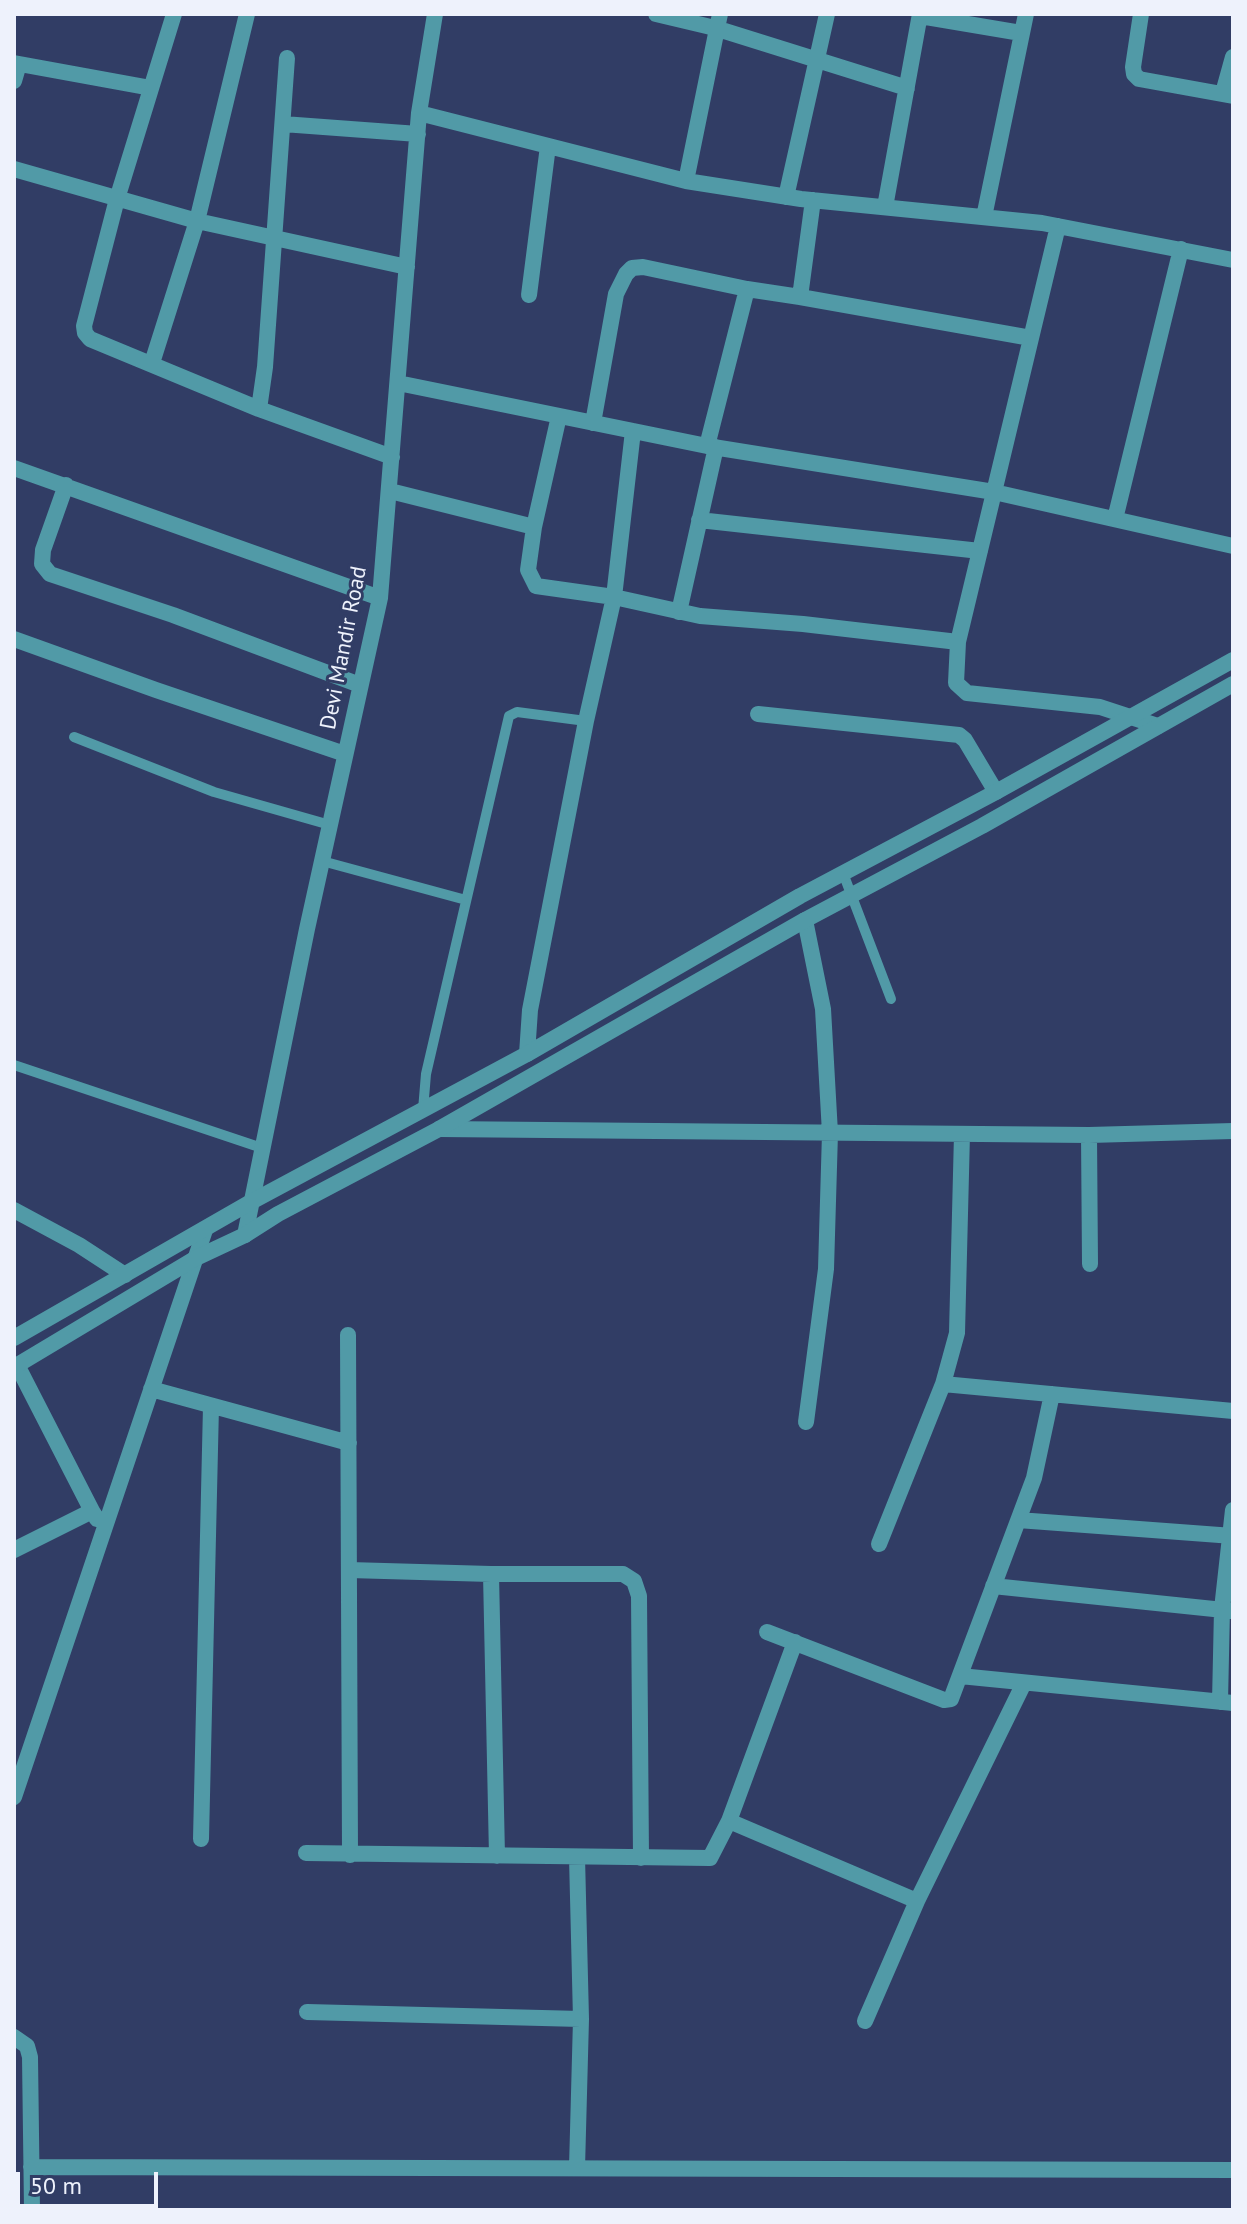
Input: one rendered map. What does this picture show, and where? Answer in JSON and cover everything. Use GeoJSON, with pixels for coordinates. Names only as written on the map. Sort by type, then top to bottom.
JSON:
{"type":"FeatureCollection","features":[{"type":"Feature","properties":{"kind":"street"},"geometry":{"type":"LineString","coordinates":[[174,14],[117,199],[84,326],[85,333],[90,339],[259,409],[392,457]]}},
{"type":"Feature","properties":{"kind":"street"},"geometry":{"type":"LineString","coordinates":[[152,363],[197,221],[247,14]]}},
{"type":"Feature","properties":{"kind":"street","name":"Devi Mandir Road"},"geometry":{"type":"LineString","coordinates":[[245,1235],[380,598],[419,113],[435,14]]}},
{"type":"Feature","properties":{"kind":"street"},"geometry":{"type":"LineString","coordinates":[[656,14],[717,21],[816,60],[907,88]]}},
{"type":"Feature","properties":{"kind":"street"},"geometry":{"type":"LineString","coordinates":[[786,197],[827,14]]}},
{"type":"Feature","properties":{"kind":"street"},"geometry":{"type":"LineString","coordinates":[[984,217],[1026,14]]}},
{"type":"Feature","properties":{"kind":"street"},"geometry":{"type":"LineString","coordinates":[[1141,14],[1133,67],[1139,79],[1228,94],[1233,57]]}},
{"type":"Feature","properties":{"kind":"street"},"geometry":{"type":"LineString","coordinates":[[885,207],[920,15],[1021,33]]}},
{"type":"Feature","properties":{"kind":"street"},"geometry":{"type":"LineString","coordinates":[[686,181],[717,21]]}},
{"type":"Feature","properties":{"kind":"street"},"geometry":{"type":"LineString","coordinates":[[259,409],[275,239],[287,58]]}},
{"type":"Feature","properties":{"kind":"street"},"geometry":{"type":"LineString","coordinates":[[14,81],[17,64],[151,88]]}},
{"type":"Feature","properties":{"kind":"street"},"geometry":{"type":"LineString","coordinates":[[419,113],[686,181],[786,197],[1058,226],[1233,260]]}},
{"type":"Feature","properties":{"kind":"street"},"geometry":{"type":"LineString","coordinates":[[283,124],[418,134]]}},
{"type":"Feature","properties":{"kind":"street"},"geometry":{"type":"LineString","coordinates":[[529,295],[548,146]]}},
{"type":"Feature","properties":{"kind":"street"},"geometry":{"type":"LineString","coordinates":[[14,169],[197,221],[407,267]]}},
{"type":"Feature","properties":{"kind":"street"},"geometry":{"type":"LineString","coordinates":[[800,297],[813,200]]}},
{"type":"Feature","properties":{"kind":"street"},"geometry":{"type":"LineString","coordinates":[[1058,226],[958,642],[956,683],[967,693],[1100,707],[1158,726]]}},
{"type":"Feature","properties":{"kind":"street"},"geometry":{"type":"LineString","coordinates":[[1115,519],[1181,249]]}},
{"type":"Feature","properties":{"kind":"street"},"geometry":{"type":"LineString","coordinates":[[593,423],[616,294],[632,268],[643,267],[747,289],[1031,338]]}},
{"type":"Feature","properties":{"kind":"street"},"geometry":{"type":"LineString","coordinates":[[679,612],[711,447],[747,289]]}},
{"type":"Feature","properties":{"kind":"street"},"geometry":{"type":"LineString","coordinates":[[398,383],[711,447],[994,492],[1232,541]]}},
{"type":"Feature","properties":{"kind":"street"},"geometry":{"type":"LineString","coordinates":[[559,416],[534,527],[528,570],[536,586],[614,597],[679,612],[958,642]]}},
{"type":"Feature","properties":{"kind":"street"},"geometry":{"type":"LineString","coordinates":[[527,1054],[530,1010],[586,721],[614,597],[633,431]]}},
{"type":"Feature","properties":{"kind":"street"},"geometry":{"type":"LineString","coordinates":[[14,468],[380,598]]}},
{"type":"Feature","properties":{"kind":"street"},"geometry":{"type":"LineString","coordinates":[[66,485],[43,550],[42,564],[50,574],[173,615],[360,685]]}},
{"type":"Feature","properties":{"kind":"street"},"geometry":{"type":"LineString","coordinates":[[390,491],[534,527]]}},
{"type":"Feature","properties":{"kind":"street"},"geometry":{"type":"LineString","coordinates":[[699,520],[980,551]]}},
{"type":"Feature","properties":{"kind":"street"},"geometry":{"type":"LineString","coordinates":[[14,639],[345,754]]}},
{"type":"Feature","properties":{"kind":"street"},"geometry":{"type":"LineString","coordinates":[[14,1338],[251,1202],[527,1054],[843,873],[1233,660]]}},
{"type":"Feature","properties":{"kind":"street"},"geometry":{"type":"LineString","coordinates":[[104,1531],[16,1366],[196,1258],[245,1235],[278,1214],[439,1129],[805,920],[982,826],[1233,684]]}},
{"type":"Feature","properties":{"kind":"street"},"geometry":{"type":"LineString","coordinates":[[758,714],[959,735],[996,792]]}},
{"type":"Feature","properties":{"kind":"street"},"geometry":{"type":"LineString","coordinates":[[805,920],[823,1009],[830,1133],[826,1269],[806,1422]]}},
{"type":"Feature","properties":{"kind":"street"},"geometry":{"type":"LineString","coordinates":[[439,1129],[1089,1135],[1233,1131]]}},
{"type":"Feature","properties":{"kind":"street"},"geometry":{"type":"LineString","coordinates":[[879,1544],[943,1384],[957,1333],[962,1134]]}},
{"type":"Feature","properties":{"kind":"street"},"geometry":{"type":"LineString","coordinates":[[1089,1135],[1090,1264]]}},
{"type":"Feature","properties":{"kind":"street"},"geometry":{"type":"LineString","coordinates":[[14,1210],[79,1245],[125,1275]]}},
{"type":"Feature","properties":{"kind":"street"},"geometry":{"type":"LineString","coordinates":[[14,1797],[205,1230]]}},
{"type":"Feature","properties":{"kind":"street"},"geometry":{"type":"LineString","coordinates":[[348,1335],[350,1855]]}},
{"type":"Feature","properties":{"kind":"street"},"geometry":{"type":"LineString","coordinates":[[943,1384],[1233,1411]]}},
{"type":"Feature","properties":{"kind":"street"},"geometry":{"type":"LineString","coordinates":[[151,1389],[349,1443]]}},
{"type":"Feature","properties":{"kind":"street"},"geometry":{"type":"LineString","coordinates":[[767,1632],[944,1700],[951,1699],[1034,1478],[1052,1394]]}},
{"type":"Feature","properties":{"kind":"street"},"geometry":{"type":"LineString","coordinates":[[201,1839],[211,1406]]}},
{"type":"Feature","properties":{"kind":"street"},"geometry":{"type":"LineString","coordinates":[[960,1676],[1226,1702],[1233,1510]]}},
{"type":"Feature","properties":{"kind":"street"},"geometry":{"type":"LineString","coordinates":[[14,1550],[92,1511]]}},
{"type":"Feature","properties":{"kind":"street"},"geometry":{"type":"LineString","coordinates":[[1018,1520],[1232,1536]]}},
{"type":"Feature","properties":{"kind":"street"},"geometry":{"type":"LineString","coordinates":[[349,1570],[623,1574],[634,1581],[639,1596],[641,1858]]}},
{"type":"Feature","properties":{"kind":"street"},"geometry":{"type":"LineString","coordinates":[[491,1574],[497,1856]]}},
{"type":"Feature","properties":{"kind":"street"},"geometry":{"type":"LineString","coordinates":[[993,1586],[1227,1610]]}},
{"type":"Feature","properties":{"kind":"street"},"geometry":{"type":"LineString","coordinates":[[306,1853],[710,1858],[729,1821],[795,1642]]}},
{"type":"Feature","properties":{"kind":"street"},"geometry":{"type":"LineString","coordinates":[[865,2021],[917,1901],[1024,1683]]}},
{"type":"Feature","properties":{"kind":"street"},"geometry":{"type":"LineString","coordinates":[[729,1821],[917,1901]]}},
{"type":"Feature","properties":{"kind":"street"},"geometry":{"type":"LineString","coordinates":[[577,1857],[581,2019],[577,2168]]}},
{"type":"Feature","properties":{"kind":"street"},"geometry":{"type":"LineString","coordinates":[[307,2012],[581,2019]]}},
{"type":"Feature","properties":{"kind":"street"},"geometry":{"type":"LineString","coordinates":[[14,2037],[27,2046],[30,2057],[32,2210]]}},
{"type":"Feature","properties":{"kind":"street"},"geometry":{"type":"LineString","coordinates":[[31,2167],[1233,2170]]}},
{"type":"Feature","properties":{"kind":"lane"},"geometry":{"type":"LineString","coordinates":[[423,1110],[426,1074],[509,716],[517,712],[586,721]]}},
{"type":"Feature","properties":{"kind":"lane"},"geometry":{"type":"LineString","coordinates":[[74,737],[214,792],[330,825]]}},
{"type":"Feature","properties":{"kind":"lane"},"geometry":{"type":"LineString","coordinates":[[322,861],[466,900]]}},
{"type":"Feature","properties":{"kind":"lane"},"geometry":{"type":"LineString","coordinates":[[843,873],[891,999]]}},
{"type":"Feature","properties":{"kind":"lane"},"geometry":{"type":"LineString","coordinates":[[14,1065],[262,1148]]}}]}
